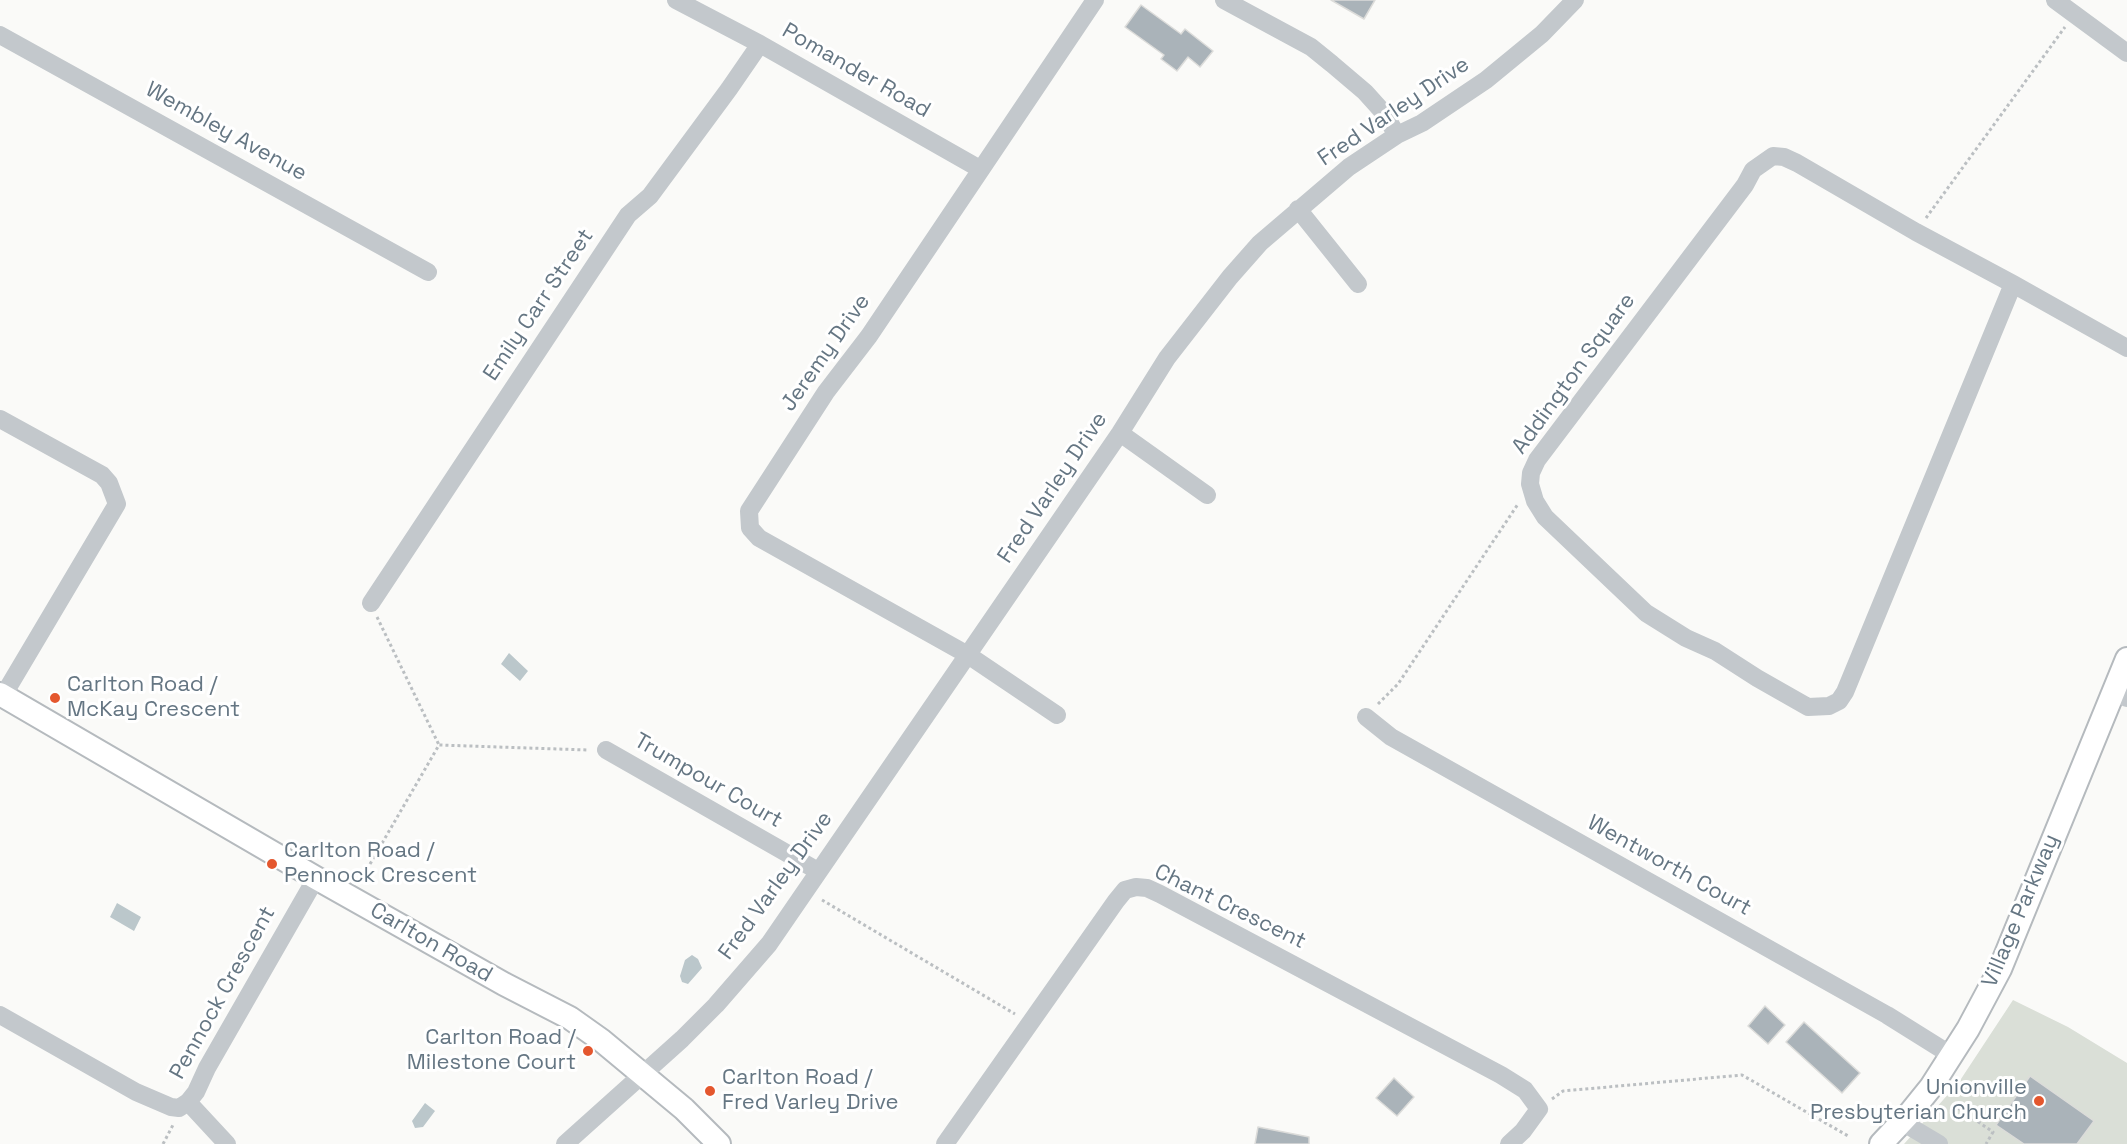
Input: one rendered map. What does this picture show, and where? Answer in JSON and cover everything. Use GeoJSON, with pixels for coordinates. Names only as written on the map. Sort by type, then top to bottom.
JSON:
{"type":"FeatureCollection","features":[{"type":"Feature","properties":{"kind":"main road","name":"Village Parkway"},"geometry":{"type":"LineString","coordinates":[[1881,1144],[1931,1087],[1968,1029],[2000,969],[2120,695],[2127,658]]}},
{"type":"Feature","properties":{"kind":"main road","name":"Carlton Road"},"geometry":{"type":"LineString","coordinates":[[2,695],[316,878],[504,984],[570,1018],[601,1040],[684,1109],[719,1144]]}},
{"type":"Feature","properties":{"kind":"street","name":"Pomander Road"},"geometry":{"type":"LineString","coordinates":[[676,0],[760,44],[980,169]]}},
{"type":"Feature","properties":{"kind":"street","name":"Jeremy Drive"},"geometry":{"type":"LineString","coordinates":[[1057,715],[968,655],[759,538],[750,528],[749,511],[826,392],[868,336],[1095,0]]}},
{"type":"Feature","properties":{"kind":"street"},"geometry":{"type":"LineString","coordinates":[[1224,0],[1311,47],[1365,92],[1383,112],[1396,135]]}},
{"type":"Feature","properties":{"kind":"street","name":"Fred Varley Drive"},"geometry":{"type":"LineString","coordinates":[[565,1144],[643,1075],[716,1005],[769,944],[1120,433],[1167,358],[1206,306],[1260,243],[1349,167],[1396,135],[1422,123],[1486,80],[1542,34],[1575,0]]}},
{"type":"Feature","properties":{"kind":"street"},"geometry":{"type":"LineString","coordinates":[[2055,0],[2127,53]]}},
{"type":"Feature","properties":{"kind":"street","name":"Wembley Avenue"},"geometry":{"type":"LineString","coordinates":[[0,35],[428,272]]}},
{"type":"Feature","properties":{"kind":"street","name":"Emily Carr Street"},"geometry":{"type":"LineString","coordinates":[[371,603],[628,215],[650,196],[760,44]]}},
{"type":"Feature","properties":{"kind":"street","name":"Addington Square"},"geometry":{"type":"LineString","coordinates":[[2013,284],[1845,692],[1839,701],[1829,706],[1808,707],[1646,613],[1545,517],[1535,501],[1530,484],[1531,473],[1537,460],[1745,185],[1753,170],[1773,156],[1784,157],[1916,232],[2013,284],[2127,348]]}},
{"type":"Feature","properties":{"kind":"street"},"geometry":{"type":"LineString","coordinates":[[1298,209],[1358,284]]}},
{"type":"Feature","properties":{"kind":"street"},"geometry":{"type":"LineString","coordinates":[[0,419],[102,475],[109,483],[117,504],[2,695]]}},
{"type":"Feature","properties":{"kind":"street"},"geometry":{"type":"LineString","coordinates":[[1120,433],[1207,495]]}},
{"type":"Feature","properties":{"kind":"street","name":"Wentworth Court"},"geometry":{"type":"LineString","coordinates":[[1366,717],[1392,737],[1660,890],[1887,1015],[1951,1055]]}},
{"type":"Feature","properties":{"kind":"street","name":"Trumpour Court"},"geometry":{"type":"LineString","coordinates":[[606,750],[818,871]]}},
{"type":"Feature","properties":{"kind":"street","name":"Pennock Crescent"},"geometry":{"type":"LineString","coordinates":[[0,1015],[136,1092],[178,1108],[188,1102],[196,1092],[207,1068],[316,878]]}},
{"type":"Feature","properties":{"kind":"street","name":"Chant Crescent"},"geometry":{"type":"LineString","coordinates":[[945,1144],[1125,890],[1136,887],[1147,888],[1501,1075],[1525,1090],[1539,1109]]}},
{"type":"Feature","properties":{"kind":"street"},"geometry":{"type":"LineString","coordinates":[[188,1102],[227,1144]]}},
{"type":"Feature","properties":{"kind":"street"},"geometry":{"type":"LineString","coordinates":[[1509,1144],[1523,1131],[1539,1109]]}},
{"type":"Feature","properties":{"kind":"street"},"geometry":{"type":"LineString","coordinates":[[1902,1122],[1939,1144]]}},
{"type":"Feature","properties":{"kind":"path"},"geometry":{"type":"LineString","coordinates":[[1916,232],[2066,24]]}},
{"type":"Feature","properties":{"kind":"path"},"geometry":{"type":"LineString","coordinates":[[1366,717],[1398,684],[1507,523],[1530,484]]}},
{"type":"Feature","properties":{"kind":"path"},"geometry":{"type":"LineString","coordinates":[[371,603],[440,745]]}},
{"type":"Feature","properties":{"kind":"path"},"geometry":{"type":"LineString","coordinates":[[440,745],[606,750]]}},
{"type":"Feature","properties":{"kind":"path"},"geometry":{"type":"LineString","coordinates":[[370,864],[440,745]]}},
{"type":"Feature","properties":{"kind":"path"},"geometry":{"type":"LineString","coordinates":[[805,890],[1030,1022]]}},
{"type":"Feature","properties":{"kind":"path"},"geometry":{"type":"LineString","coordinates":[[1539,1109],[1563,1091],[1742,1075],[1850,1137]]}},
{"type":"Feature","properties":{"kind":"path"},"geometry":{"type":"LineString","coordinates":[[1958,1108],[1993,1132],[1986,1144]]}},
{"type":"Feature","properties":{"kind":"shaded area"},"geometry":{"type":"Polygon","coordinates":[[[509,653],[528,671],[520,681],[501,664],[509,653]]]}},
{"type":"Feature","properties":{"kind":"shaded area"},"geometry":{"type":"Polygon","coordinates":[[[117,903],[141,917],[134,931],[110,917],[117,903]]]}},
{"type":"Feature","properties":{"kind":"shaded area"},"geometry":{"type":"Polygon","coordinates":[[[692,955],[698,959],[702,968],[688,984],[682,982],[680,976],[685,960],[692,955]]]}},
{"type":"Feature","properties":{"kind":"shaded area"},"geometry":{"type":"Polygon","coordinates":[[[2013,1000],[2068,1027],[2127,1063],[2127,1144],[1904,1144],[1959,1082],[2013,1000]]]}},
{"type":"Feature","properties":{"kind":"shaded area"},"geometry":{"type":"Polygon","coordinates":[[[425,1103],[435,1111],[423,1127],[415,1128],[412,1121],[425,1103]]]}},
{"type":"Feature","properties":{"kind":"building"},"geometry":{"type":"Polygon","coordinates":[[[1331,0],[1375,0],[1364,19],[1331,0]]]}},
{"type":"Feature","properties":{"kind":"building"},"geometry":{"type":"Polygon","coordinates":[[[1141,5],[1181,34],[1185,29],[1213,51],[1200,67],[1188,57],[1177,71],[1161,59],[1164,55],[1125,27],[1141,5]]]}},
{"type":"Feature","properties":{"kind":"building"},"geometry":{"type":"Polygon","coordinates":[[[1765,1006],[1785,1025],[1768,1044],[1748,1026],[1765,1006]]]}},
{"type":"Feature","properties":{"kind":"building"},"geometry":{"type":"Polygon","coordinates":[[[1804,1022],[1860,1073],[1842,1093],[1786,1042],[1804,1022]]]}},
{"type":"Feature","properties":{"kind":"building","name":"Unionville Presbyterian Church"},"geometry":{"type":"Polygon","coordinates":[[[2030,1076],[2094,1121],[2077,1144],[2024,1144],[1996,1125],[2030,1076]]]}},
{"type":"Feature","properties":{"kind":"building"},"geometry":{"type":"Polygon","coordinates":[[[1394,1078],[1414,1097],[1397,1116],[1376,1098],[1394,1078]]]}},
{"type":"Feature","properties":{"kind":"building"},"geometry":{"type":"Polygon","coordinates":[[[1258,1127],[1309,1137],[1309,1144],[1255,1144],[1258,1127]]]}},
{"type":"Feature","properties":{"kind":"place","name":"Carlton Road / McKay Crescent"},"geometry":{"type":"Point","coordinates":[55,698]}},
{"type":"Feature","properties":{"kind":"place","name":"Carlton Road / Pennock Crescent"},"geometry":{"type":"Point","coordinates":[272,864]}},
{"type":"Feature","properties":{"kind":"place","name":"Carlton Road / Milestone Court"},"geometry":{"type":"Point","coordinates":[588,1051]}},
{"type":"Feature","properties":{"kind":"place","name":"Carlton Road / Fred Varley Drive"},"geometry":{"type":"Point","coordinates":[710,1091]}},
{"type":"Feature","properties":{"kind":"place","name":"Unionville Presbyterian Church"},"geometry":{"type":"Point","coordinates":[2039,1101]}}]}
